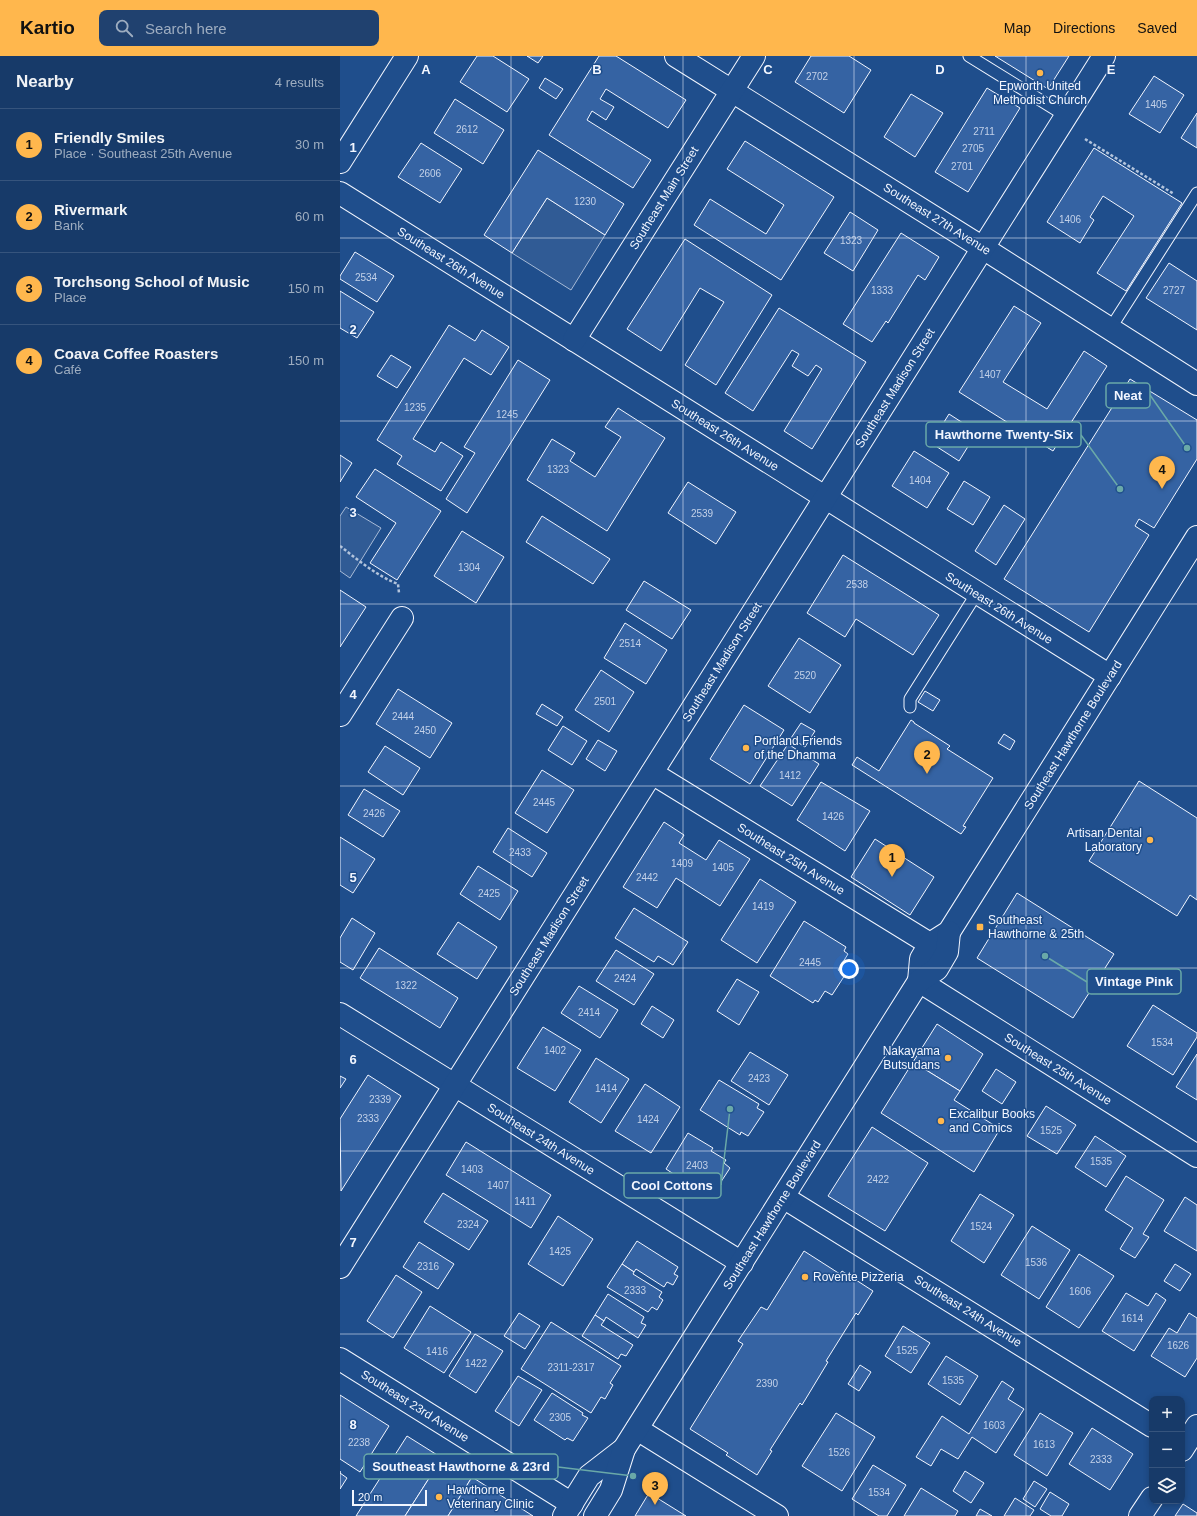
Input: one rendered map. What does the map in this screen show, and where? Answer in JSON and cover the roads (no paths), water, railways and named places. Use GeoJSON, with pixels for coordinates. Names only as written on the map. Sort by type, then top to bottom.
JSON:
{"type":"FeatureCollection","features":[{"type":"Feature","properties":{"kind":"street"},"geometry":{"type":"LineString","coordinates":[[340,162],[407,56]]}},
{"type":"Feature","properties":{"kind":"street","name":"Southeast 27th Avenue"},"geometry":{"type":"LineString","coordinates":[[676,56],[1197,384]]}},
{"type":"Feature","properties":{"kind":"street","name":"Southeast Main Street"},"geometry":{"type":"LineString","coordinates":[[574,340],[754,56]]}},
{"type":"Feature","properties":{"kind":"street","name":"Southeast Madison Street"},"geometry":{"type":"LineString","coordinates":[[340,1268],[1104,56]]}},
{"type":"Feature","properties":{"kind":"street","name":"Southeast 26th Avenue"},"geometry":{"type":"LineString","coordinates":[[340,193],[825,499],[1110,676]]}},
{"type":"Feature","properties":{"kind":"street","name":"Southeast Hawthorne Boulevard"},"geometry":{"type":"LineString","coordinates":[[919,981],[921,959],[930,944],[949,932],[1197,537]]}},
{"type":"Feature","properties":{"kind":"street"},"geometry":{"type":"LineString","coordinates":[[340,715],[402,618]]}},
{"type":"Feature","properties":{"kind":"street","name":"Southeast 25th Avenue"},"geometry":{"type":"LineString","coordinates":[[652,773],[930,944]]}},
{"type":"Feature","properties":{"kind":"street","name":"Southeast Hawthorne Boulevard"},"geometry":{"type":"LineString","coordinates":[[595,1516],[611,1490],[624,1449],[919,981],[937,969],[947,952],[949,932]]}},
{"type":"Feature","properties":{"kind":"street","name":"Southeast 25th Avenue"},"geometry":{"type":"LineString","coordinates":[[919,981],[1197,1156]]}},
{"type":"Feature","properties":{"kind":"street","name":"Southeast 24th Avenue"},"geometry":{"type":"LineString","coordinates":[[340,1014],[742,1263]]}},
{"type":"Feature","properties":{"kind":"street","name":"Southeast 24th Avenue"},"geometry":{"type":"LineString","coordinates":[[784,1197],[1149,1424]]}},
{"type":"Feature","properties":{"kind":"street","name":"Southeast 23rd Avenue"},"geometry":{"type":"LineString","coordinates":[[340,1358],[568,1510]]}},
{"type":"Feature","properties":{"kind":"street"},"geometry":{"type":"LineString","coordinates":[[1186,1449],[1197,1426]]}},
{"type":"Feature","properties":{"kind":"street"},"geometry":{"type":"LineString","coordinates":[[637,1429],[777,1516]]}},
{"type":"Feature","properties":{"kind":"street","name":"Southeast Hawthorne Boulevard"},"geometry":{"type":"LineString","coordinates":[[568,1510],[589,1476],[624,1449]]}},
{"type":"Feature","properties":{"kind":"street"},"geometry":{"type":"LineString","coordinates":[[1140,1516],[1149,1502]]}},
{"type":"Feature","properties":{"kind":"lane"},"geometry":{"type":"LineString","coordinates":[[969,56],[1066,116]]}},
{"type":"Feature","properties":{"kind":"lane"},"geometry":{"type":"LineString","coordinates":[[1110,329],[1197,193]]}},
{"type":"Feature","properties":{"kind":"lane"},"geometry":{"type":"LineString","coordinates":[[910,707],[910,699],[977,593]]}},
{"type":"Feature","properties":{"kind":"place","name":"Epworth United Methodist Church"},"geometry":{"type":"Point","coordinates":[1040,73]}},
{"type":"Feature","properties":{"kind":"place","name":"Neat"},"geometry":{"type":"Point","coordinates":[1187,448]}},
{"type":"Feature","properties":{"kind":"place","name":"Hawthorne Twenty-Six"},"geometry":{"type":"Point","coordinates":[1120,489]}},
{"type":"Feature","properties":{"kind":"place","name":"Coava Coffee Roasters"},"geometry":{"type":"Point","coordinates":[1162,489]}},
{"type":"Feature","properties":{"kind":"place","name":"Portland Friends of the Dhamma"},"geometry":{"type":"Point","coordinates":[746,748]}},
{"type":"Feature","properties":{"kind":"place","name":"Rivermark"},"geometry":{"type":"Point","coordinates":[927,774]}},
{"type":"Feature","properties":{"kind":"place","name":"Artisan Dental Laboratory"},"geometry":{"type":"Point","coordinates":[1150,840]}},
{"type":"Feature","properties":{"kind":"place","name":"Friendly Smiles"},"geometry":{"type":"Point","coordinates":[892,877]}},
{"type":"Feature","properties":{"kind":"place","name":"Southeast Hawthorne & 25th"},"geometry":{"type":"Point","coordinates":[980,927]}},
{"type":"Feature","properties":{"kind":"place","name":"Vintage Pink"},"geometry":{"type":"Point","coordinates":[1045,956]}},
{"type":"Feature","properties":{"kind":"place","name":"Nakayama Butsudans"},"geometry":{"type":"Point","coordinates":[948,1058]}},
{"type":"Feature","properties":{"kind":"place","name":"Cool Cottons"},"geometry":{"type":"Point","coordinates":[730,1109]}},
{"type":"Feature","properties":{"kind":"place","name":"Excalibur Books and Comics"},"geometry":{"type":"Point","coordinates":[941,1121]}},
{"type":"Feature","properties":{"kind":"place","name":"Rovente Pizzeria"},"geometry":{"type":"Point","coordinates":[805,1277]}},
{"type":"Feature","properties":{"kind":"place","name":"Southeast Hawthorne & 23rd"},"geometry":{"type":"Point","coordinates":[633,1476]}},
{"type":"Feature","properties":{"kind":"place","name":"Hawthorne Veterinary Clinic"},"geometry":{"type":"Point","coordinates":[439,1497]}},
{"type":"Feature","properties":{"kind":"place","name":"Torchsong School of Music"},"geometry":{"type":"Point","coordinates":[655,1505]}}]}
